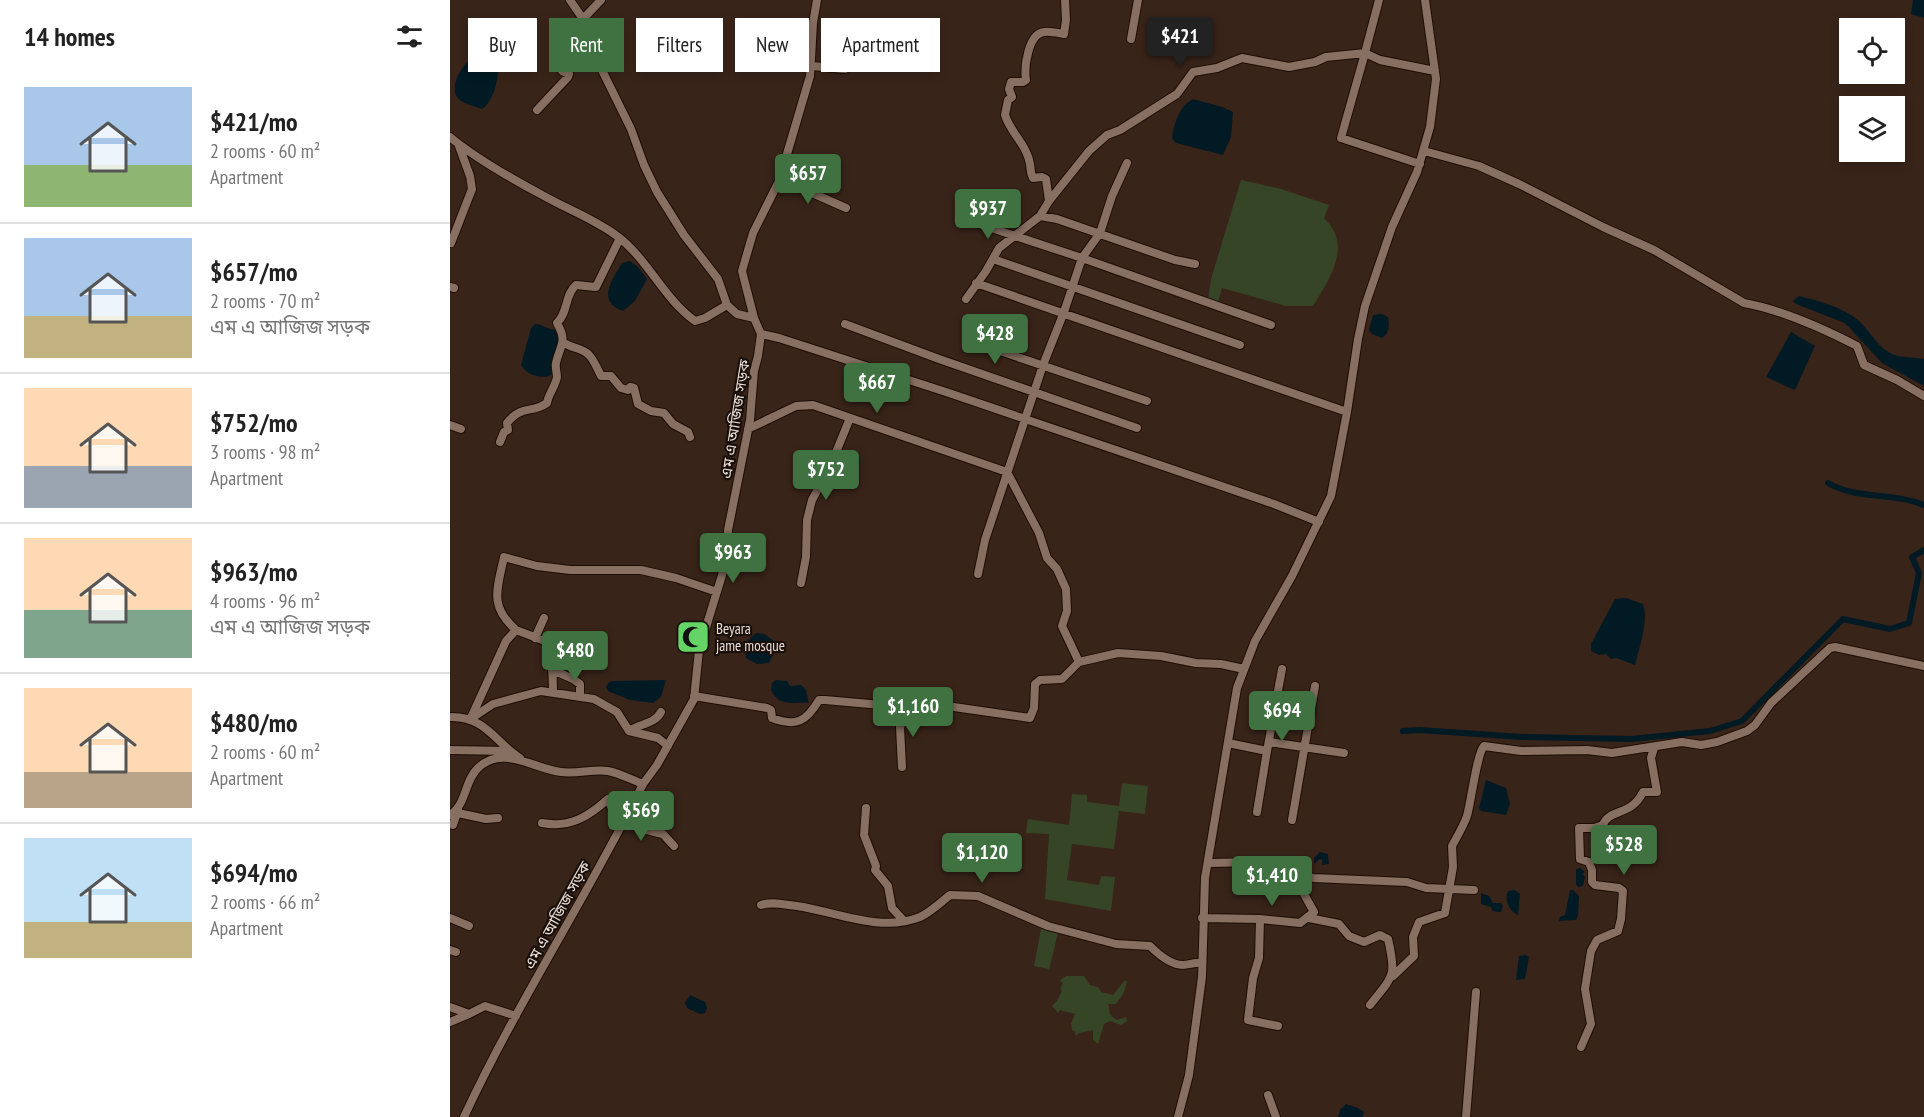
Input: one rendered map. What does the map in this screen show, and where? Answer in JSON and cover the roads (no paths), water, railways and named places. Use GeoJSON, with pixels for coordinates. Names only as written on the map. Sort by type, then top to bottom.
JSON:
{"type":"FeatureCollection","features":[{"type":"Feature","properties":{"kind":"street"},"geometry":{"type":"LineString","coordinates":[[570,0],[583,18]]}},
{"type":"Feature","properties":{"kind":"street"},"geometry":{"type":"LineString","coordinates":[[585,18],[601,0]]}},
{"type":"Feature","properties":{"kind":"street"},"geometry":{"type":"LineString","coordinates":[[817,0],[813,22],[812,66],[779,181],[753,233],[742,271],[754,318],[761,334],[1026,419],[1274,504],[1319,522]]}},
{"type":"Feature","properties":{"kind":"street"},"geometry":{"type":"LineString","coordinates":[[1049,201],[1046,179],[1033,178],[1030,174],[1027,156],[1005,115],[1008,100],[1012,97],[1011,82],[1026,80],[1025,62],[1037,35],[1043,32],[1064,34],[1065,0]]}},
{"type":"Feature","properties":{"kind":"street"},"geometry":{"type":"LineString","coordinates":[[1379,0],[1341,138],[1420,164]]}},
{"type":"Feature","properties":{"kind":"street"},"geometry":{"type":"LineString","coordinates":[[1178,1117],[1189,1075],[1202,977],[1205,878],[1237,688],[1255,641],[1292,576],[1331,495],[1365,306],[1392,227],[1420,164],[1430,127],[1436,71],[1425,0]]}},
{"type":"Feature","properties":{"kind":"street"},"geometry":{"type":"LineString","coordinates":[[1131,39],[1135,1]]}},
{"type":"Feature","properties":{"kind":"street"},"geometry":{"type":"LineString","coordinates":[[966,299],[999,248],[1040,216],[1049,201],[1089,151],[1100,141],[1177,94],[1193,72],[1217,68],[1242,58],[1289,67],[1315,62],[1326,57],[1365,53],[1380,60],[1436,71]]}},
{"type":"Feature","properties":{"kind":"street"},"geometry":{"type":"LineString","coordinates":[[812,66],[821,67]]}},
{"type":"Feature","properties":{"kind":"street"},"geometry":{"type":"LineString","coordinates":[[537,110],[568,77],[569,74],[563,72]]}},
{"type":"Feature","properties":{"kind":"street"},"geometry":{"type":"LineString","coordinates":[[603,72],[631,129],[657,192],[684,235],[718,279],[727,304],[737,314],[754,318]]}},
{"type":"Feature","properties":{"kind":"street"},"geometry":{"type":"LineString","coordinates":[[450,138],[535,191],[598,222],[620,238],[640,257],[684,313],[695,321],[705,318],[727,304]]}},
{"type":"Feature","properties":{"kind":"street"},"geometry":{"type":"LineString","coordinates":[[451,243],[472,189],[471,176],[459,145]]}},
{"type":"Feature","properties":{"kind":"street"},"geometry":{"type":"LineString","coordinates":[[1424,151],[1479,166],[1654,250],[1744,303],[1760,306],[1828,331],[1857,346],[1864,365],[1897,380],[1924,396]]}},
{"type":"Feature","properties":{"kind":"street"},"geometry":{"type":"LineString","coordinates":[[978,574],[985,540],[1043,365],[1082,258],[1100,232],[1112,196],[1127,163]]}},
{"type":"Feature","properties":{"kind":"street"},"geometry":{"type":"LineString","coordinates":[[779,181],[794,185],[846,208]]}},
{"type":"Feature","properties":{"kind":"street"},"geometry":{"type":"LineString","coordinates":[[1040,216],[1100,232],[1175,260],[1195,264]]}},
{"type":"Feature","properties":{"kind":"street"},"geometry":{"type":"LineString","coordinates":[[970,221],[1271,325]]}},
{"type":"Feature","properties":{"kind":"street"},"geometry":{"type":"LineString","coordinates":[[500,442],[504,432],[508,430],[507,423],[513,415],[524,410],[541,408],[547,403],[557,377],[556,362],[564,338],[557,323],[565,314],[572,288],[576,285],[596,287],[620,238]]}},
{"type":"Feature","properties":{"kind":"street"},"geometry":{"type":"LineString","coordinates":[[993,259],[1240,345]]}},
{"type":"Feature","properties":{"kind":"street"},"geometry":{"type":"LineString","coordinates":[[976,283],[1347,411]]}},
{"type":"Feature","properties":{"kind":"street"},"geometry":{"type":"LineString","coordinates":[[845,324],[1137,428]]}},
{"type":"Feature","properties":{"kind":"street","name":"এম এ আজিজ সড়ক"},"geometry":{"type":"LineString","coordinates":[[464,1117],[490,1061],[643,784],[657,765],[694,699],[699,650],[727,559],[728,530],[748,429],[754,370],[761,334]]}},
{"type":"Feature","properties":{"kind":"street"},"geometry":{"type":"LineString","coordinates":[[563,342],[569,348],[582,350],[589,355],[601,376],[611,376],[621,388],[628,390],[630,387],[634,388],[638,404],[651,411],[664,413],[673,424],[688,432],[690,437]]}},
{"type":"Feature","properties":{"kind":"street"},"geometry":{"type":"LineString","coordinates":[[1003,352],[1147,401]]}},
{"type":"Feature","properties":{"kind":"street"},"geometry":{"type":"LineString","coordinates":[[748,429],[796,406],[813,405],[1007,472],[1039,533],[1047,558],[1057,569],[1066,589],[1067,611],[1062,626],[1079,662]]}},
{"type":"Feature","properties":{"kind":"street"},"geometry":{"type":"LineString","coordinates":[[801,583],[806,557],[807,520],[812,500],[830,467],[850,418]]}},
{"type":"Feature","properties":{"kind":"street"},"geometry":{"type":"LineString","coordinates":[[450,425],[461,429]]}},
{"type":"Feature","properties":{"kind":"street"},"geometry":{"type":"LineString","coordinates":[[553,692],[551,656],[545,641],[516,630],[504,620],[496,602],[504,558],[537,566],[570,570],[641,570],[676,578],[717,592]]}},
{"type":"Feature","properties":{"kind":"street"},"geometry":{"type":"LineString","coordinates":[[535,638],[543,618]]}},
{"type":"Feature","properties":{"kind":"street"},"geometry":{"type":"LineString","coordinates":[[470,720],[507,641],[516,630]]}},
{"type":"Feature","properties":{"kind":"street"},"geometry":{"type":"LineString","coordinates":[[1370,1005],[1393,976],[1414,956],[1413,937],[1419,922],[1445,914],[1453,867],[1452,846],[1460,835],[1467,816],[1476,779],[1477,757],[1484,746],[1521,751],[1587,750],[1612,753],[1682,742],[1701,745],[1747,731],[1755,725],[1771,703],[1830,648],[1835,647],[1924,666]]}},
{"type":"Feature","properties":{"kind":"street"},"geometry":{"type":"LineString","coordinates":[[694,696],[767,708],[771,710],[772,718],[783,722],[798,722],[812,712],[819,700],[909,707],[947,706],[1030,718],[1034,708],[1035,684],[1040,680],[1062,679],[1079,662],[1118,653],[1161,656],[1244,669]]}},
{"type":"Feature","properties":{"kind":"street"},"geometry":{"type":"LineString","coordinates":[[1257,812],[1282,669]]}},
{"type":"Feature","properties":{"kind":"street"},"geometry":{"type":"LineString","coordinates":[[553,670],[580,684],[580,696]]}},
{"type":"Feature","properties":{"kind":"street"},"geometry":{"type":"LineString","coordinates":[[1292,820],[1315,686]]}},
{"type":"Feature","properties":{"kind":"street"},"geometry":{"type":"LineString","coordinates":[[470,720],[493,704],[541,691],[553,692],[594,699],[617,712],[629,731],[657,738],[668,746]]}},
{"type":"Feature","properties":{"kind":"street"},"geometry":{"type":"LineString","coordinates":[[902,767],[900,727],[909,707]]}},
{"type":"Feature","properties":{"kind":"street"},"geometry":{"type":"LineString","coordinates":[[629,731],[647,724],[658,717],[661,712]]}},
{"type":"Feature","properties":{"kind":"street"},"geometry":{"type":"LineString","coordinates":[[450,717],[470,720],[491,731],[510,751],[526,762]]}},
{"type":"Feature","properties":{"kind":"street"},"geometry":{"type":"LineString","coordinates":[[1269,742],[1344,753]]}},
{"type":"Feature","properties":{"kind":"street"},"geometry":{"type":"LineString","coordinates":[[1228,744],[1267,751]]}},
{"type":"Feature","properties":{"kind":"street"},"geometry":{"type":"LineString","coordinates":[[1581,1047],[1591,1024],[1586,989],[1591,951],[1597,940],[1618,931],[1622,920],[1623,891],[1619,888],[1595,885],[1592,882],[1589,862],[1580,859],[1579,828],[1594,828],[1603,825],[1605,819],[1611,815],[1633,808],[1643,792],[1658,792],[1651,758],[1654,748]]}},
{"type":"Feature","properties":{"kind":"street"},"geometry":{"type":"LineString","coordinates":[[450,750],[510,751]]}},
{"type":"Feature","properties":{"kind":"street"},"geometry":{"type":"LineString","coordinates":[[450,824],[453,825],[455,812],[464,799],[477,768],[494,758],[512,758],[557,772],[575,774],[609,771],[643,784]]}},
{"type":"Feature","properties":{"kind":"street"},"geometry":{"type":"LineString","coordinates":[[542,823],[554,825],[584,819],[608,799],[620,828]]}},
{"type":"Feature","properties":{"kind":"street"},"geometry":{"type":"LineString","coordinates":[[866,808],[864,835],[872,852],[875,870],[888,885],[892,908],[904,921]]}},
{"type":"Feature","properties":{"kind":"street"},"geometry":{"type":"LineString","coordinates":[[455,812],[486,819],[498,818]]}},
{"type":"Feature","properties":{"kind":"street"},"geometry":{"type":"LineString","coordinates":[[629,818],[638,828],[663,834],[674,846]]}},
{"type":"Feature","properties":{"kind":"street"},"geometry":{"type":"LineString","coordinates":[[1209,863],[1260,862],[1305,876],[1407,882],[1426,888],[1474,890]]}},
{"type":"Feature","properties":{"kind":"street"},"geometry":{"type":"LineString","coordinates":[[1202,918],[1260,919],[1300,923],[1314,912],[1300,887],[1305,876]]}},
{"type":"Feature","properties":{"kind":"street"},"geometry":{"type":"LineString","coordinates":[[761,905],[769,902],[862,921],[898,923],[922,916],[950,895],[978,897],[1048,926],[1116,944],[1150,946],[1163,958],[1182,965],[1193,962],[1202,963]]}},
{"type":"Feature","properties":{"kind":"street"},"geometry":{"type":"LineString","coordinates":[[450,918],[469,926]]}},
{"type":"Feature","properties":{"kind":"street"},"geometry":{"type":"LineString","coordinates":[[1309,918],[1339,924],[1349,936],[1364,942],[1380,935],[1388,939],[1393,976]]}},
{"type":"Feature","properties":{"kind":"street"},"geometry":{"type":"LineString","coordinates":[[1260,919],[1259,958],[1253,978],[1248,1020],[1278,1026]]}},
{"type":"Feature","properties":{"kind":"street"},"geometry":{"type":"LineString","coordinates":[[1466,1117],[1476,992]]}},
{"type":"Feature","properties":{"kind":"street"},"geometry":{"type":"LineString","coordinates":[[450,1006],[469,1014]]}},
{"type":"Feature","properties":{"kind":"street"},"geometry":{"type":"LineString","coordinates":[[450,1023],[485,1006],[516,1016]]}},
{"type":"Feature","properties":{"kind":"street"},"geometry":{"type":"LineString","coordinates":[[1268,1095],[1276,1117]]}},
{"type":"Feature","properties":{"kind":"water"},"geometry":{"type":"Polygon","coordinates":[[[1913,0],[1924,0],[1924,18],[1911,14],[1913,0]]]}},
{"type":"Feature","properties":{"kind":"water"},"geometry":{"type":"Polygon","coordinates":[[[468,62],[468,72],[498,72],[494,92],[482,109],[456,96],[455,83],[468,62]]]}},
{"type":"Feature","properties":{"kind":"water"},"geometry":{"type":"Polygon","coordinates":[[[1193,99],[1233,112],[1231,137],[1223,155],[1176,143],[1172,138],[1181,111],[1193,99]]]}},
{"type":"Feature","properties":{"kind":"water"},"geometry":{"type":"Polygon","coordinates":[[[630,261],[647,279],[635,301],[623,311],[610,302],[608,296],[611,283],[622,263],[630,261]]]}},
{"type":"Feature","properties":{"kind":"water"},"geometry":{"type":"Polygon","coordinates":[[[1799,296],[1830,305],[1853,316],[1882,348],[1892,354],[1924,359],[1924,386],[1882,363],[1845,323],[1796,304],[1793,301],[1799,296]]]}},
{"type":"Feature","properties":{"kind":"water"},"geometry":{"type":"Polygon","coordinates":[[[1382,314],[1388,317],[1389,323],[1388,331],[1382,338],[1372,334],[1369,330],[1373,315],[1382,314]]]}},
{"type":"Feature","properties":{"kind":"water"},"geometry":{"type":"Polygon","coordinates":[[[535,324],[555,330],[557,334],[558,345],[552,374],[546,377],[532,374],[521,365],[531,328],[535,324]]]}},
{"type":"Feature","properties":{"kind":"water"},"geometry":{"type":"Polygon","coordinates":[[[1791,332],[1815,346],[1795,390],[1766,377],[1791,332]]]}},
{"type":"Feature","properties":{"kind":"water"},"geometry":{"type":"Polygon","coordinates":[[[1626,598],[1643,604],[1645,611],[1643,635],[1635,665],[1591,651],[1591,644],[1615,599],[1626,598]]]}},
{"type":"Feature","properties":{"kind":"water"},"geometry":{"type":"Polygon","coordinates":[[[757,633],[764,634],[778,644],[769,663],[757,664],[746,658],[747,644],[750,638],[757,633]]]}},
{"type":"Feature","properties":{"kind":"water"},"geometry":{"type":"Polygon","coordinates":[[[666,680],[661,697],[653,703],[630,700],[608,691],[606,687],[609,682],[613,681],[666,680]]]}},
{"type":"Feature","properties":{"kind":"water"},"geometry":{"type":"Polygon","coordinates":[[[776,680],[787,681],[790,686],[801,685],[806,690],[809,703],[787,702],[778,699],[771,690],[772,683],[776,680]]]}},
{"type":"Feature","properties":{"kind":"water"},"geometry":{"type":"Polygon","coordinates":[[[1486,780],[1506,788],[1510,804],[1506,815],[1481,811],[1479,808],[1486,780]]]}},
{"type":"Feature","properties":{"kind":"water"},"geometry":{"type":"Polygon","coordinates":[[[1320,852],[1328,854],[1329,864],[1322,865],[1320,859],[1314,864],[1314,858],[1320,852]]]}},
{"type":"Feature","properties":{"kind":"water"},"geometry":{"type":"Polygon","coordinates":[[[1580,868],[1585,872],[1583,874],[1585,877],[1583,886],[1578,887],[1576,869],[1580,868]]]}},
{"type":"Feature","properties":{"kind":"water"},"geometry":{"type":"Polygon","coordinates":[[[1515,890],[1520,894],[1518,915],[1510,908],[1507,901],[1508,891],[1515,890]]]}},
{"type":"Feature","properties":{"kind":"water"},"geometry":{"type":"Polygon","coordinates":[[[1570,890],[1579,896],[1578,915],[1576,920],[1559,921],[1560,917],[1565,915],[1570,890]]]}},
{"type":"Feature","properties":{"kind":"water"},"geometry":{"type":"Polygon","coordinates":[[[1481,893],[1489,896],[1493,903],[1501,903],[1503,906],[1501,912],[1492,911],[1491,907],[1481,904],[1481,893]]]}},
{"type":"Feature","properties":{"kind":"water"},"geometry":{"type":"Polygon","coordinates":[[[1519,956],[1529,957],[1525,979],[1516,980],[1519,956]]]}},
{"type":"Feature","properties":{"kind":"water"},"geometry":{"type":"Polygon","coordinates":[[[690,995],[705,1002],[707,1008],[705,1013],[700,1014],[687,1008],[685,1003],[690,995]]]}},
{"type":"Feature","properties":{"kind":"water"},"geometry":{"type":"Polygon","coordinates":[[[1346,1104],[1364,1112],[1363,1117],[1338,1117],[1340,1110],[1346,1104]]]}},
{"type":"Feature","properties":{"kind":"waterway"},"geometry":{"type":"LineString","coordinates":[[1828,483],[1851,492],[1900,498],[1924,505]]}},
{"type":"Feature","properties":{"kind":"waterway"},"geometry":{"type":"LineString","coordinates":[[1403,731],[1419,730],[1522,737],[1631,739],[1710,731],[1742,721],[1843,619],[1890,629],[1909,623],[1919,573],[1912,557],[1924,550]]}},
{"type":"Feature","properties":{"kind":"place","name":"Beyara jame mosque"},"geometry":{"type":"Point","coordinates":[693,637]}}]}
